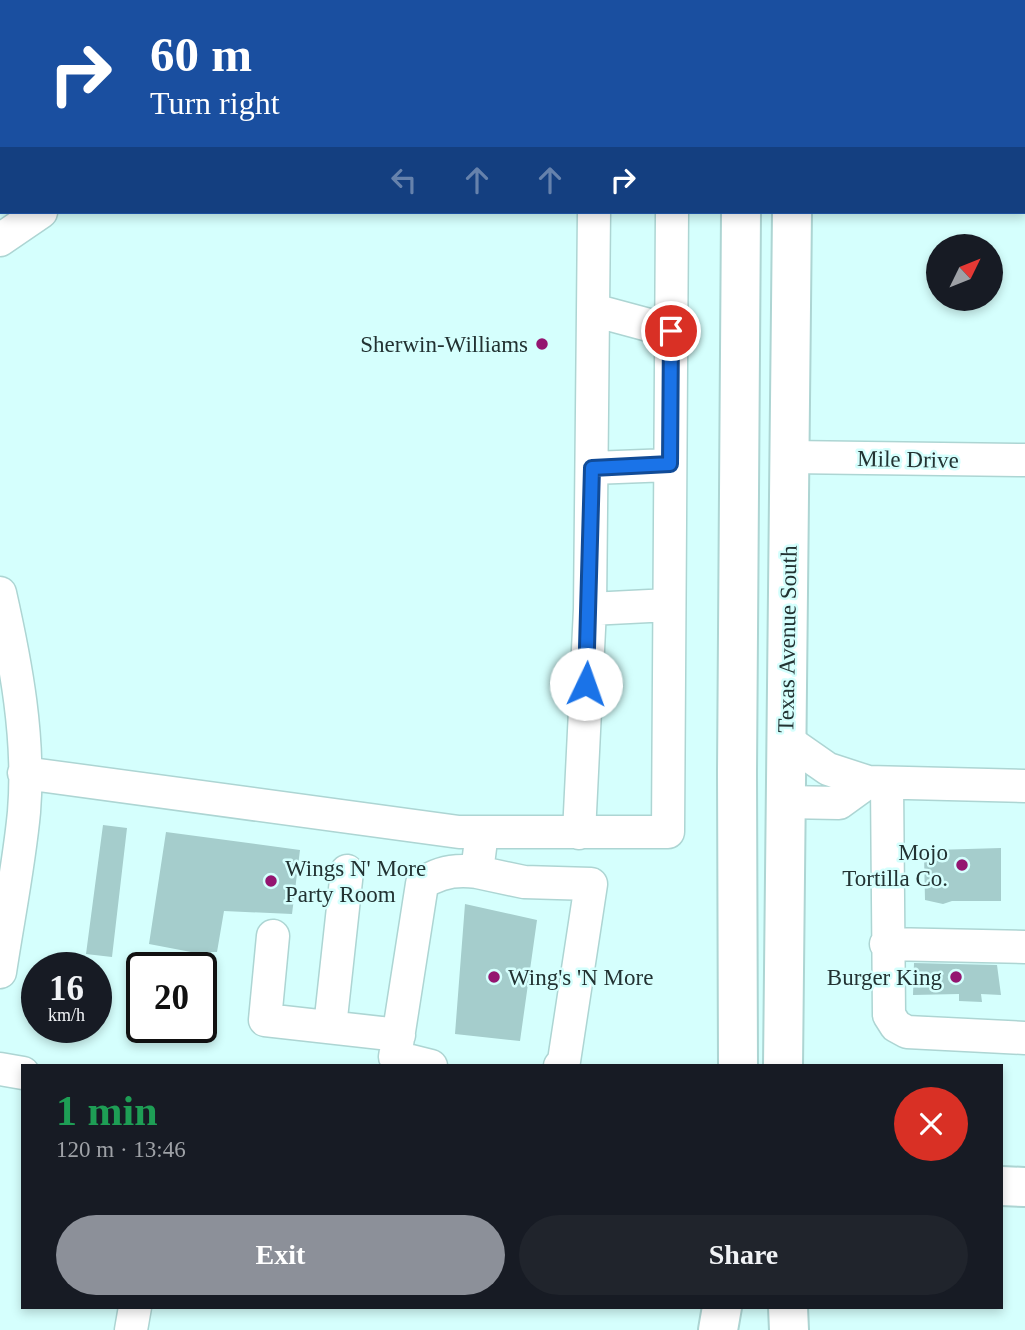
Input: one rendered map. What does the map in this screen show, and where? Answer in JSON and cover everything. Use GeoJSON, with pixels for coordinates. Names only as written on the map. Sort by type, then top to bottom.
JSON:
{"type":"FeatureCollection","features":[{"type":"Feature","properties":{"kind":"main road"},"geometry":{"type":"LineString","coordinates":[[738,1064],[737,713],[741,214]]}},
{"type":"Feature","properties":{"kind":"main road","name":"Texas Avenue South"},"geometry":{"type":"LineString","coordinates":[[783,1064],[792,214]]}},
{"type":"Feature","properties":{"kind":"main road"},"geometry":{"type":"LineString","coordinates":[[737,713],[764,785],[785,802]]}},
{"type":"Feature","properties":{"kind":"main road"},"geometry":{"type":"LineString","coordinates":[[1003,1186],[1025,1187]]}},
{"type":"Feature","properties":{"kind":"main road"},"geometry":{"type":"LineString","coordinates":[[718,1330],[722,1309]]}},
{"type":"Feature","properties":{"kind":"main road"},"geometry":{"type":"LineString","coordinates":[[788,1309],[789,1330]]}},
{"type":"Feature","properties":{"kind":"street"},"geometry":{"type":"LineString","coordinates":[[0,240],[38,214]]}},
{"type":"Feature","properties":{"kind":"street"},"geometry":{"type":"LineString","coordinates":[[579,833],[590,609],[594,214]]}},
{"type":"Feature","properties":{"kind":"street"},"geometry":{"type":"LineString","coordinates":[[24,773],[459,832],[668,832],[672,214]]}},
{"type":"Feature","properties":{"kind":"street"},"geometry":{"type":"LineString","coordinates":[[593,310],[671,331]]}},
{"type":"Feature","properties":{"kind":"street","name":"Mile Drive"},"geometry":{"type":"LineString","coordinates":[[790,457],[1025,460]]}},
{"type":"Feature","properties":{"kind":"street"},"geometry":{"type":"LineString","coordinates":[[592,468],[670,464]]}},
{"type":"Feature","properties":{"kind":"street"},"geometry":{"type":"LineString","coordinates":[[0,593],[16,665],[24,743],[24,773],[12,809],[1,960]]}},
{"type":"Feature","properties":{"kind":"street"},"geometry":{"type":"LineString","coordinates":[[590,609],[669,605]]}},
{"type":"Feature","properties":{"kind":"street"},"geometry":{"type":"LineString","coordinates":[[785,739],[828,769],[877,783],[1025,786]]}},
{"type":"Feature","properties":{"kind":"street"},"geometry":{"type":"LineString","coordinates":[[785,802],[839,803],[877,783]]}},
{"type":"Feature","properties":{"kind":"street"},"geometry":{"type":"LineString","coordinates":[[877,783],[889,1015],[896,1026],[922,1035],[1025,1038]]}},
{"type":"Feature","properties":{"kind":"street"},"geometry":{"type":"LineString","coordinates":[[477,872],[482,832]]}},
{"type":"Feature","properties":{"kind":"street"},"geometry":{"type":"LineString","coordinates":[[423,1064],[395,1057],[422,884],[434,875],[464,870],[524,882],[591,884],[562,1064]]}},
{"type":"Feature","properties":{"kind":"street"},"geometry":{"type":"LineString","coordinates":[[330,1027],[347,871]]}},
{"type":"Feature","properties":{"kind":"street"},"geometry":{"type":"LineString","coordinates":[[273,936],[265,1020],[399,1035]]}},
{"type":"Feature","properties":{"kind":"street"},"geometry":{"type":"LineString","coordinates":[[886,944],[1025,947]]}},
{"type":"Feature","properties":{"kind":"street"},"geometry":{"type":"LineString","coordinates":[[0,1069],[21,1073]]}},
{"type":"Feature","properties":{"kind":"street"},"geometry":{"type":"LineString","coordinates":[[131,1330],[135,1309]]}},
{"type":"Feature","properties":{"kind":"building"},"geometry":{"type":"Polygon","coordinates":[[[103,825],[127,828],[112,957],[112,952],[86,952],[103,825]]]}},
{"type":"Feature","properties":{"kind":"building"},"geometry":{"type":"Polygon","coordinates":[[[166,832],[300,850],[292,914],[224,911],[217,952],[191,952],[149,944],[166,832]]]}},
{"type":"Feature","properties":{"kind":"building","name":"Mojo Tortilla Co."},"geometry":{"type":"Polygon","coordinates":[[[1001,848],[1001,901],[952,901],[943,904],[925,900],[924,854],[934,850],[1001,848]]]}},
{"type":"Feature","properties":{"kind":"building","name":"Wing's 'N More"},"geometry":{"type":"Polygon","coordinates":[[[465,904],[537,920],[520,1041],[455,1034],[465,904]]]}},
{"type":"Feature","properties":{"kind":"building","name":"Burger King"},"geometry":{"type":"Polygon","coordinates":[[[914,963],[997,965],[1001,995],[981,994],[982,1002],[959,1001],[959,994],[913,995],[914,963]]]}},
{"type":"Feature","properties":{"kind":"place","name":"Sherwin-Williams"},"geometry":{"type":"Point","coordinates":[542,344]}},
{"type":"Feature","properties":{"kind":"place","name":"Mojo Tortilla Co."},"geometry":{"type":"Point","coordinates":[962,865]}},
{"type":"Feature","properties":{"kind":"place","name":"Wings N' More Party Room"},"geometry":{"type":"Point","coordinates":[271,881]}},
{"type":"Feature","properties":{"kind":"place","name":"Wing's 'N More"},"geometry":{"type":"Point","coordinates":[494,977]}},
{"type":"Feature","properties":{"kind":"place","name":"Burger King"},"geometry":{"type":"Point","coordinates":[956,977]}},
{"type":"Feature","properties":{"kind":"route"},"geometry":{"type":"LineString","coordinates":[[586,684],[592,468],[670,464],[671,331]]}}]}
